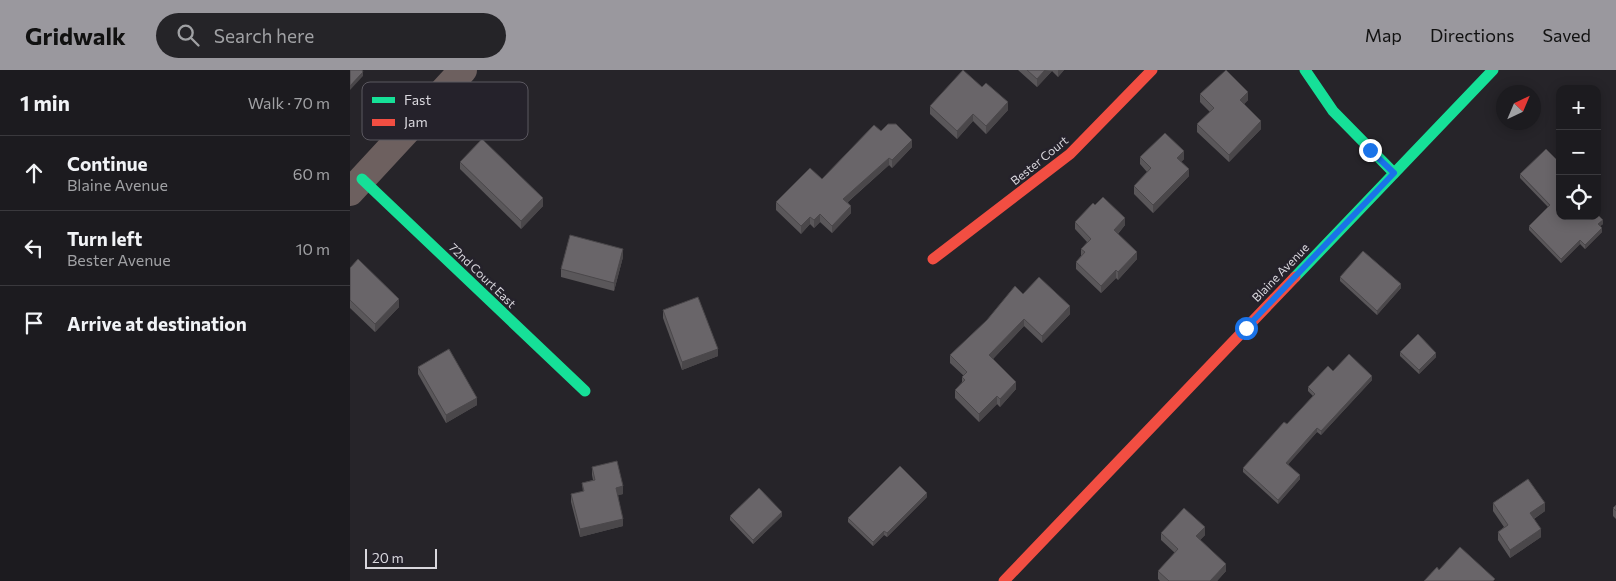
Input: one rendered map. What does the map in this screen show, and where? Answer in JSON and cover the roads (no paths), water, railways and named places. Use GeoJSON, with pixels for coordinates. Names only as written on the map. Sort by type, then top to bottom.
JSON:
{"type":"FeatureCollection","features":[{"type":"Feature","properties":{"kind":"street"},"geometry":{"type":"LineString","coordinates":[[452,82],[463,70]]}},
{"type":"Feature","properties":{"kind":"street","name":"Bester Court"},"geometry":{"type":"LineString","coordinates":[[933,259],[1070,154],[1152,70]]}},
{"type":"Feature","properties":{"kind":"street"},"geometry":{"type":"LineString","coordinates":[[1306,70],[1310,80],[1346,126],[1394,173]]}},
{"type":"Feature","properties":{"kind":"street","name":"Blaine Avenue"},"geometry":{"type":"LineString","coordinates":[[1004,581],[1493,70]]}},
{"type":"Feature","properties":{"kind":"street"},"geometry":{"type":"LineString","coordinates":[[356,185],[398,140]]}},
{"type":"Feature","properties":{"kind":"street","name":"72nd Court East"},"geometry":{"type":"LineString","coordinates":[[356,185],[585,391]]}}]}
